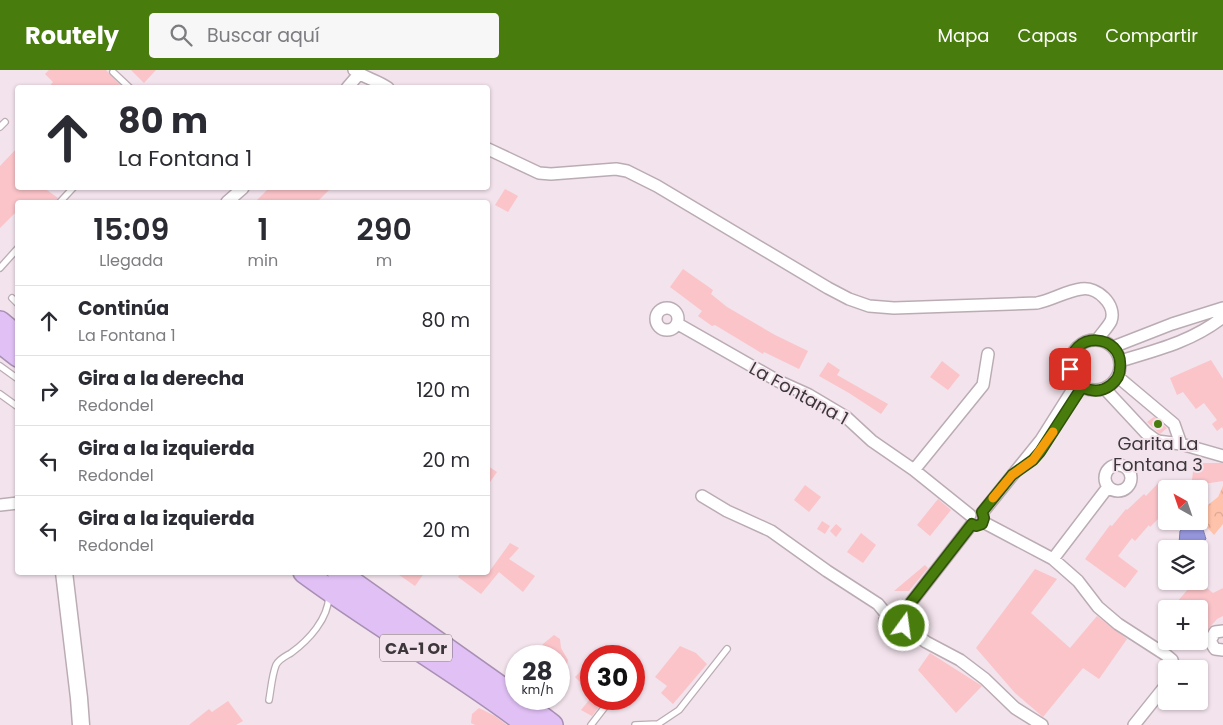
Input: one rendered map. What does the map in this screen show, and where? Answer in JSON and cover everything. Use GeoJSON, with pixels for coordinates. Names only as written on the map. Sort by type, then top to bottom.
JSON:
{"type":"FeatureCollection","features":[{"type":"Feature","properties":{"kind":"highway"},"geometry":{"type":"LineString","coordinates":[[7,331],[15,349]]}},
{"type":"Feature","properties":{"kind":"highway","name":"CA-1 Or"},"geometry":{"type":"LineString","coordinates":[[314,575],[333,581],[505,690]]}},
{"type":"Feature","properties":{"kind":"highway","name":"CA-1 Or"},"geometry":{"type":"LineString","coordinates":[[333,581],[528,725]]}},
{"type":"Feature","properties":{"kind":"highway","name":"CA-1 Or"},"geometry":{"type":"LineString","coordinates":[[533,710],[552,725]]}},
{"type":"Feature","properties":{"kind":"main road"},"geometry":{"type":"LineString","coordinates":[[64,575],[81,725]]}},
{"type":"Feature","properties":{"kind":"street"},"geometry":{"type":"LineString","coordinates":[[349,85],[361,73],[384,85]]}},
{"type":"Feature","properties":{"kind":"street"},"geometry":{"type":"LineString","coordinates":[[490,150],[539,173],[627,171],[657,186],[849,300],[870,306],[894,308],[1037,303],[1050,301],[1082,288],[1092,290],[1104,297],[1111,308],[1112,320],[1097,340]]}},
{"type":"Feature","properties":{"kind":"street"},"geometry":{"type":"LineString","coordinates":[[229,200],[241,190]]}},
{"type":"Feature","properties":{"kind":"street"},"geometry":{"type":"LineString","coordinates":[[1113,347],[1172,324],[1223,308]]}},
{"type":"Feature","properties":{"kind":"street"},"geometry":{"type":"LineString","coordinates":[[1120,361],[1179,343],[1210,328],[1223,317]]}},
{"type":"Feature","properties":{"kind":"street","name":"La Fontana 1"},"geometry":{"type":"LineString","coordinates":[[678,324],[846,417],[884,449],[977,518],[1053,560],[1078,581],[1098,607],[1108,616],[1172,660]]}},
{"type":"Feature","properties":{"kind":"street"},"geometry":{"type":"LineString","coordinates":[[1097,340],[1113,347],[1120,361],[1118,377],[1112,384],[1105,389],[1096,391],[1079,385],[1070,369],[1072,354],[1083,343],[1097,340]]}},
{"type":"Feature","properties":{"kind":"street"},"geometry":{"type":"LineString","coordinates":[[914,470],[983,385],[988,354]]}},
{"type":"Feature","properties":{"kind":"street"},"geometry":{"type":"LineString","coordinates":[[1118,377],[1174,424],[1181,444]]}},
{"type":"Feature","properties":{"kind":"street"},"geometry":{"type":"LineString","coordinates":[[902,614],[1041,440],[1079,385]]}},
{"type":"Feature","properties":{"kind":"street"},"geometry":{"type":"LineString","coordinates":[[1105,389],[1146,433],[1156,441],[1181,444],[1223,456]]}},
{"type":"Feature","properties":{"kind":"street"},"geometry":{"type":"LineString","coordinates":[[1053,560],[1108,487]]}},
{"type":"Feature","properties":{"kind":"street"},"geometry":{"type":"LineString","coordinates":[[702,496],[727,511],[771,532],[878,604],[887,615]]}},
{"type":"Feature","properties":{"kind":"street"},"geometry":{"type":"LineString","coordinates":[[0,505],[15,503]]}},
{"type":"Feature","properties":{"kind":"street"},"geometry":{"type":"LineString","coordinates":[[893,611],[902,614],[906,620],[904,626],[896,632],[890,630],[885,621],[887,615],[893,611]]}},
{"type":"Feature","properties":{"kind":"street"},"geometry":{"type":"LineString","coordinates":[[904,626],[926,642],[960,660],[985,679],[1015,708],[1042,725]]}},
{"type":"Feature","properties":{"kind":"street"},"geometry":{"type":"LineString","coordinates":[[1223,631],[1215,632],[1210,641],[1215,649],[1223,650]]}},
{"type":"Feature","properties":{"kind":"street"},"geometry":{"type":"LineString","coordinates":[[1134,725],[1158,695]]}},
{"type":"Feature","properties":{"kind":"lane"},"geometry":{"type":"LineString","coordinates":[[113,72],[127,85]]}},
{"type":"Feature","properties":{"kind":"lane"},"geometry":{"type":"LineString","coordinates":[[0,127],[5,122]]}},
{"type":"Feature","properties":{"kind":"lane"},"geometry":{"type":"LineString","coordinates":[[62,200],[71,190]]}},
{"type":"Feature","properties":{"kind":"lane"},"geometry":{"type":"LineString","coordinates":[[0,268],[15,251]]}},
{"type":"Feature","properties":{"kind":"lane"},"geometry":{"type":"LineString","coordinates":[[12,298],[15,301]]}},
{"type":"Feature","properties":{"kind":"lane"},"geometry":{"type":"LineString","coordinates":[[0,366],[15,377]]}},
{"type":"Feature","properties":{"kind":"lane"},"geometry":{"type":"LineString","coordinates":[[0,394],[15,405]]}},
{"type":"Feature","properties":{"kind":"lane"},"geometry":{"type":"LineString","coordinates":[[269,700],[276,665],[282,658],[300,646],[320,623],[333,581]]}},
{"type":"Feature","properties":{"kind":"lane"},"geometry":{"type":"LineString","coordinates":[[635,725],[658,724],[679,710],[727,650]]}},
{"type":"Feature","properties":{"kind":"lane"},"geometry":{"type":"LineString","coordinates":[[591,725],[603,710]]}},
{"type":"Feature","properties":{"kind":"green space"},"geometry":{"type":"Polygon","coordinates":[[[1223,486],[1223,524],[1214,535],[1208,528],[1208,505],[1218,497],[1223,486]]]}},
{"type":"Feature","properties":{"kind":"water"},"geometry":{"type":"Polygon","coordinates":[[[1202,530],[1206,539],[1179,540],[1180,531],[1202,530]]]}},
{"type":"Feature","properties":{"kind":"building"},"geometry":{"type":"Polygon","coordinates":[[[49,70],[106,70],[120,85],[50,85],[53,82],[45,74],[49,70]]]}},
{"type":"Feature","properties":{"kind":"building"},"geometry":{"type":"Polygon","coordinates":[[[131,70],[156,70],[144,83],[131,70]]]}},
{"type":"Feature","properties":{"kind":"building"},"geometry":{"type":"Polygon","coordinates":[[[15,150],[15,190],[47,190],[58,198],[56,200],[15,200],[15,213],[0,228],[0,166],[15,150]]]}},
{"type":"Feature","properties":{"kind":"building"},"geometry":{"type":"Polygon","coordinates":[[[505,189],[518,196],[508,212],[495,205],[505,189]]]}},
{"type":"Feature","properties":{"kind":"building"},"geometry":{"type":"Polygon","coordinates":[[[267,190],[329,190],[319,200],[257,200],[267,190]]]}},
{"type":"Feature","properties":{"kind":"building"},"geometry":{"type":"Polygon","coordinates":[[[683,269],[713,290],[711,294],[727,307],[775,335],[808,351],[799,369],[764,352],[763,354],[715,325],[712,326],[698,316],[702,311],[670,287],[683,269]]]}},
{"type":"Feature","properties":{"kind":"building"},"geometry":{"type":"Polygon","coordinates":[[[1211,360],[1223,379],[1223,429],[1222,427],[1217,431],[1212,424],[1217,420],[1204,403],[1196,409],[1183,392],[1177,395],[1170,378],[1211,360]]]}},
{"type":"Feature","properties":{"kind":"building"},"geometry":{"type":"Polygon","coordinates":[[[942,361],[960,375],[948,390],[930,377],[942,361]]]}},
{"type":"Feature","properties":{"kind":"building"},"geometry":{"type":"Polygon","coordinates":[[[828,362],[840,370],[837,375],[888,404],[881,414],[819,376],[828,362]]]}},
{"type":"Feature","properties":{"kind":"building","name":"Garita La Fontana 3"},"geometry":{"type":"Polygon","coordinates":[[[1154,417],[1167,428],[1160,434],[1147,422],[1154,417]]]}},
{"type":"Feature","properties":{"kind":"building"},"geometry":{"type":"Polygon","coordinates":[[[1223,463],[1223,481],[1208,483],[1208,480],[1192,480],[1194,464],[1223,463]]]}},
{"type":"Feature","properties":{"kind":"building"},"geometry":{"type":"Polygon","coordinates":[[[490,467],[497,472],[490,482],[490,467]]]}},
{"type":"Feature","properties":{"kind":"building"},"geometry":{"type":"Polygon","coordinates":[[[1158,483],[1158,519],[1150,527],[1149,525],[1135,541],[1132,538],[1118,556],[1138,571],[1125,588],[1085,559],[1110,525],[1112,526],[1126,509],[1144,494],[1146,496],[1158,483]]]}},
{"type":"Feature","properties":{"kind":"building"},"geometry":{"type":"Polygon","coordinates":[[[805,485],[821,497],[809,512],[794,500],[805,485]]]}},
{"type":"Feature","properties":{"kind":"building"},"geometry":{"type":"Polygon","coordinates":[[[938,499],[951,510],[930,536],[917,525],[938,499]]]}},
{"type":"Feature","properties":{"kind":"building"},"geometry":{"type":"Polygon","coordinates":[[[822,521],[830,526],[825,534],[817,529],[822,521]]]}},
{"type":"Feature","properties":{"kind":"building"},"geometry":{"type":"Polygon","coordinates":[[[836,524],[842,529],[836,537],[830,531],[836,524]]]}},
{"type":"Feature","properties":{"kind":"building"},"geometry":{"type":"Polygon","coordinates":[[[861,533],[876,545],[863,563],[847,552],[861,533]]]}},
{"type":"Feature","properties":{"kind":"building"},"geometry":{"type":"Polygon","coordinates":[[[510,543],[519,548],[509,559],[535,576],[523,592],[499,572],[481,594],[458,577],[460,575],[490,575],[490,571],[510,543]]]}},
{"type":"Feature","properties":{"kind":"building"},"geometry":{"type":"Polygon","coordinates":[[[925,565],[928,568],[909,591],[894,591],[925,565]]]}},
{"type":"Feature","properties":{"kind":"building"},"geometry":{"type":"Polygon","coordinates":[[[1035,569],[1057,579],[1031,613],[1070,648],[1097,616],[1127,639],[1099,679],[1083,668],[1043,717],[1015,693],[976,648],[1035,569]]]}},
{"type":"Feature","properties":{"kind":"building"},"geometry":{"type":"Polygon","coordinates":[[[399,575],[423,575],[415,586],[399,575]]]}},
{"type":"Feature","properties":{"kind":"building"},"geometry":{"type":"Polygon","coordinates":[[[1223,588],[1223,616],[1217,619],[1208,630],[1208,600],[1179,600],[1187,590],[1208,589],[1213,593],[1223,588]]]}},
{"type":"Feature","properties":{"kind":"building"},"geometry":{"type":"Polygon","coordinates":[[[554,635],[560,639],[561,645],[543,644],[554,635]]]}},
{"type":"Feature","properties":{"kind":"building"},"geometry":{"type":"Polygon","coordinates":[[[680,646],[696,653],[707,664],[673,704],[661,693],[667,686],[655,677],[680,646]]]}},
{"type":"Feature","properties":{"kind":"building"},"geometry":{"type":"Polygon","coordinates":[[[930,653],[982,686],[956,713],[918,670],[930,653]]]}},
{"type":"Feature","properties":{"kind":"building"},"geometry":{"type":"Polygon","coordinates":[[[580,672],[580,682],[575,677],[580,672]]]}},
{"type":"Feature","properties":{"kind":"building"},"geometry":{"type":"Polygon","coordinates":[[[228,701],[243,721],[236,725],[189,725],[209,709],[212,712],[228,701]]]}},
{"type":"Feature","properties":{"kind":"building"},"geometry":{"type":"Polygon","coordinates":[[[479,708],[507,725],[475,725],[471,723],[472,714],[479,708]]]}},
{"type":"Feature","properties":{"kind":"building"},"geometry":{"type":"Polygon","coordinates":[[[581,710],[597,710],[592,716],[581,710]]]}},
{"type":"Feature","properties":{"kind":"slow traffic"},"geometry":{"type":"LineString","coordinates":[[993,498],[1012,475],[1033,460],[1053,432]]}},
{"type":"Feature","properties":{"kind":"place","name":"Garita La Fontana 3"},"geometry":{"type":"Point","coordinates":[1158,424]}},
{"type":"Feature","properties":{"kind":"route"},"geometry":{"type":"LineString","coordinates":[[904,626],[906,620],[902,614],[972,524],[978,526],[984,522],[982,512],[1012,475],[1033,460],[1040,452],[1082,387],[1096,391],[1105,389],[1118,377],[1121,367],[1118,353],[1113,347],[1097,340],[1090,340],[1076,348],[1072,354],[1070,369]]}}]}
